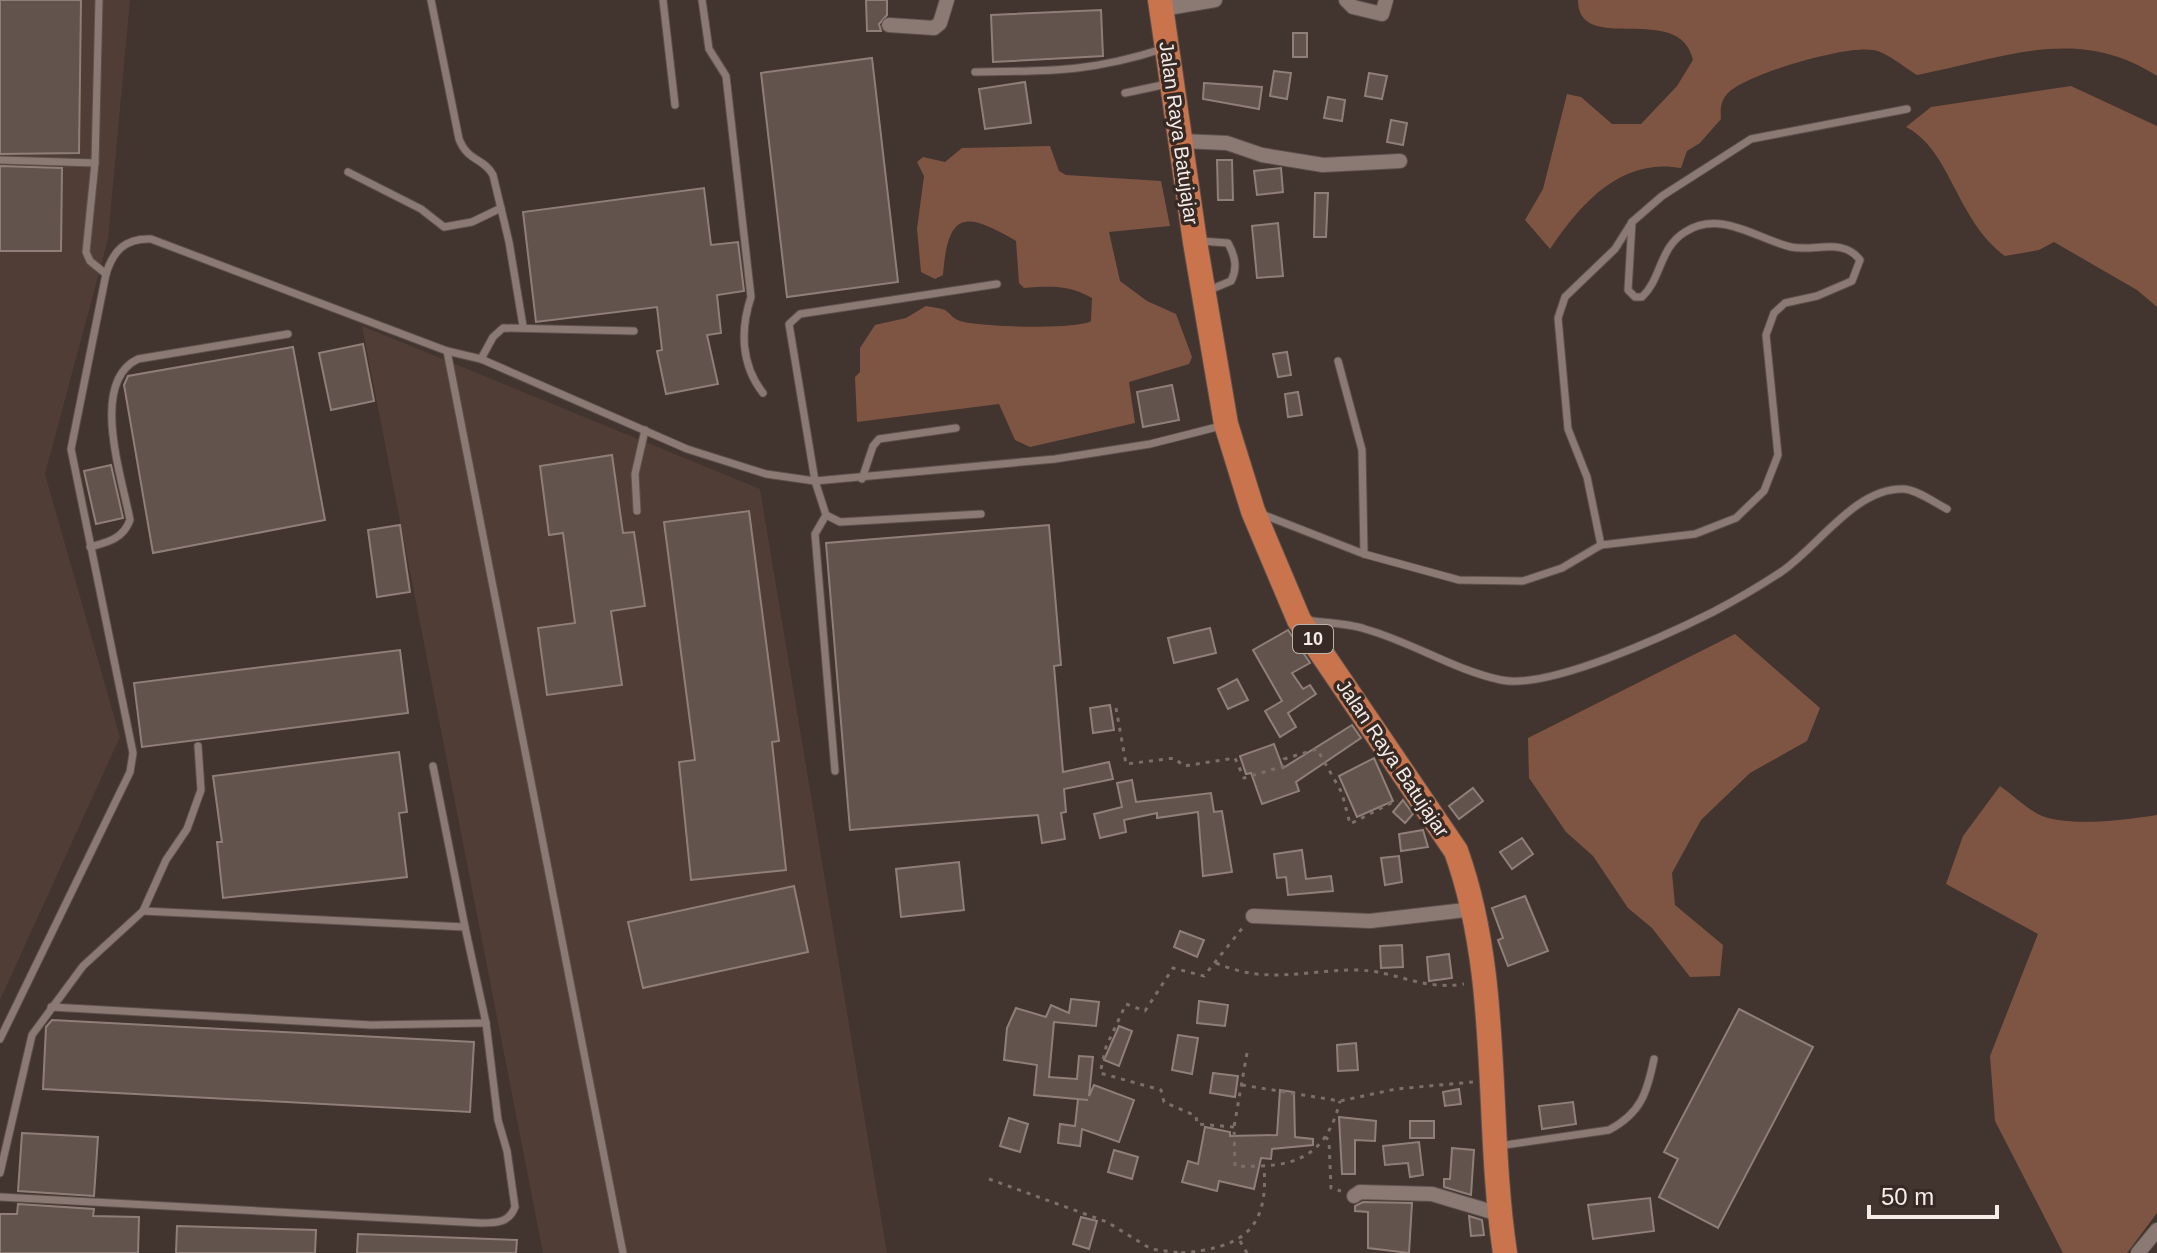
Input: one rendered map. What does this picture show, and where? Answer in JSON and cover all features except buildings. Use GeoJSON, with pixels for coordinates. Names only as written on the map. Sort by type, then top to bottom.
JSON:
{"type":"FeatureCollection","features":[{"type":"Feature","properties":{"kind":"highway","name":"Jalan Raya Batujajar"},"geometry":{"type":"LineString","coordinates":[[1161,5],[1195,242],[1226,424],[1253,511],[1299,620],[1456,851],[1474,909],[1493,1080],[1499,1214],[1505,1253]]}},
{"type":"Feature","properties":{"kind":"street"},"geometry":{"type":"LineString","coordinates":[[889,25],[934,28],[940,23],[947,0]]}},
{"type":"Feature","properties":{"kind":"street"},"geometry":{"type":"LineString","coordinates":[[1161,5],[1215,0]]}},
{"type":"Feature","properties":{"kind":"street"},"geometry":{"type":"LineString","coordinates":[[1346,0],[1353,7],[1382,14],[1386,0]]}},
{"type":"Feature","properties":{"kind":"street"},"geometry":{"type":"LineString","coordinates":[[1181,141],[1227,143],[1262,155],[1323,165],[1400,161]]}},
{"type":"Feature","properties":{"kind":"street"},"geometry":{"type":"LineString","coordinates":[[1253,916],[1370,921],[1474,909]]}},
{"type":"Feature","properties":{"kind":"street"},"geometry":{"type":"LineString","coordinates":[[1354,1196],[1360,1192],[1432,1194],[1499,1214]]}},
{"type":"Feature","properties":{"kind":"street"},"geometry":{"type":"LineString","coordinates":[[2138,1253],[2157,1230]]}},
{"type":"Feature","properties":{"kind":"lane"},"geometry":{"type":"LineString","coordinates":[[99,0],[95,163],[86,252],[90,261],[106,274]]}},
{"type":"Feature","properties":{"kind":"lane"},"geometry":{"type":"LineString","coordinates":[[431,0],[459,139],[465,155],[489,168],[501,208],[523,326]]}},
{"type":"Feature","properties":{"kind":"lane"},"geometry":{"type":"LineString","coordinates":[[663,0],[675,105]]}},
{"type":"Feature","properties":{"kind":"lane"},"geometry":{"type":"LineString","coordinates":[[702,0],[709,49],[726,76],[733,128],[751,297],[743,320],[743,348],[763,393]]}},
{"type":"Feature","properties":{"kind":"lane"},"geometry":{"type":"LineString","coordinates":[[975,72],[1075,71],[1111,65],[1167,48]]}},
{"type":"Feature","properties":{"kind":"lane"},"geometry":{"type":"LineString","coordinates":[[1125,93],[1174,83]]}},
{"type":"Feature","properties":{"kind":"lane"},"geometry":{"type":"LineString","coordinates":[[1601,545],[1587,477],[1568,429],[1558,318],[1565,297],[1615,249],[1632,222],[1662,196],[1751,139],[1907,109]]}},
{"type":"Feature","properties":{"kind":"lane"},"geometry":{"type":"LineString","coordinates":[[0,160],[95,163]]}},
{"type":"Feature","properties":{"kind":"lane"},"geometry":{"type":"LineString","coordinates":[[348,172],[421,209],[444,227],[472,222],[501,208]]}},
{"type":"Feature","properties":{"kind":"lane"},"geometry":{"type":"LineString","coordinates":[[1253,511],[1364,554],[1459,580],[1523,581],[1562,568],[1601,545],[1695,534],[1736,518],[1764,491],[1778,455],[1766,335],[1774,313],[1785,303],[1817,296],[1852,281],[1860,260],[1854,252],[1840,247],[1792,247],[1751,230],[1715,223],[1686,230],[1665,249],[1649,291],[1642,297],[1635,297],[1628,290],[1632,222]]}},
{"type":"Feature","properties":{"kind":"lane"},"geometry":{"type":"LineString","coordinates":[[0,1039],[130,772],[133,753],[71,449],[106,274],[115,251],[123,245],[151,239],[447,351],[481,359],[687,449],[766,474],[815,481],[862,479],[1055,459],[1150,444],[1226,424]]}},
{"type":"Feature","properties":{"kind":"lane"},"geometry":{"type":"LineString","coordinates":[[1195,242],[1215,240],[1228,243],[1234,254],[1236,273],[1231,281],[1205,292]]}},
{"type":"Feature","properties":{"kind":"lane"},"geometry":{"type":"LineString","coordinates":[[981,514],[840,522],[826,515],[815,481],[789,324],[793,317],[997,284]]}},
{"type":"Feature","properties":{"kind":"lane"},"geometry":{"type":"LineString","coordinates":[[481,359],[497,332],[523,326],[634,331]]}},
{"type":"Feature","properties":{"kind":"lane"},"geometry":{"type":"LineString","coordinates":[[90,547],[109,542],[125,532],[130,520],[110,406],[114,386],[125,365],[138,359],[288,334]]}},
{"type":"Feature","properties":{"kind":"lane"},"geometry":{"type":"LineString","coordinates":[[447,351],[623,1253]]}},
{"type":"Feature","properties":{"kind":"lane"},"geometry":{"type":"LineString","coordinates":[[1338,361],[1362,450],[1364,554]]}},
{"type":"Feature","properties":{"kind":"lane"},"geometry":{"type":"LineString","coordinates":[[862,479],[873,446],[879,439],[956,428]]}},
{"type":"Feature","properties":{"kind":"lane"},"geometry":{"type":"LineString","coordinates":[[637,511],[635,474],[645,430]]}},
{"type":"Feature","properties":{"kind":"lane"},"geometry":{"type":"LineString","coordinates":[[1299,620],[1364,628],[1463,669],[1504,681],[1526,680],[1606,659],[1714,612],[1781,572],[1820,542],[1847,511],[1864,498],[1904,489],[1947,509]]}},
{"type":"Feature","properties":{"kind":"lane"},"geometry":{"type":"LineString","coordinates":[[826,515],[815,534],[835,771]]}},
{"type":"Feature","properties":{"kind":"lane"},"geometry":{"type":"LineString","coordinates":[[0,1173],[32,1035],[83,966],[143,911],[166,860],[187,829],[201,790],[198,746]]}},
{"type":"Feature","properties":{"kind":"lane"},"geometry":{"type":"LineString","coordinates":[[0,1197],[499,1222],[509,1217],[515,1207],[507,1151],[498,1120],[486,1023],[433,766]]}},
{"type":"Feature","properties":{"kind":"lane"},"geometry":{"type":"LineString","coordinates":[[143,911],[465,927]]}},
{"type":"Feature","properties":{"kind":"lane"},"geometry":{"type":"LineString","coordinates":[[51,1007],[371,1025],[486,1023]]}},
{"type":"Feature","properties":{"kind":"lane"},"geometry":{"type":"LineString","coordinates":[[1496,1146],[1609,1130],[1641,1105],[1654,1059]]}},
{"type":"Feature","properties":{"kind":"path"},"geometry":{"type":"LineString","coordinates":[[1116,708],[1126,764],[1174,758],[1184,766],[1235,758],[1244,778],[1284,766],[1284,759],[1317,749],[1342,793],[1350,824],[1398,800]]}},
{"type":"Feature","properties":{"kind":"path"},"geometry":{"type":"LineString","coordinates":[[1234,1127],[1197,1124],[1196,1116],[1164,1102],[1161,1090],[1100,1073],[1106,1047],[1126,1004],[1145,1011],[1173,968],[1204,976],[1253,916]]}},
{"type":"Feature","properties":{"kind":"path"},"geometry":{"type":"LineString","coordinates":[[1215,962],[1243,974],[1270,976],[1357,970],[1437,988],[1483,981]]}},
{"type":"Feature","properties":{"kind":"path"},"geometry":{"type":"LineString","coordinates":[[1247,1053],[1234,1127],[1235,1166],[1264,1167],[1303,1159],[1325,1137],[1340,1101]]}},
{"type":"Feature","properties":{"kind":"path"},"geometry":{"type":"LineString","coordinates":[[1242,1085],[1340,1101],[1396,1089],[1493,1080]]}},
{"type":"Feature","properties":{"kind":"path"},"geometry":{"type":"LineString","coordinates":[[1325,1137],[1329,1140],[1331,1188],[1354,1196]]}},
{"type":"Feature","properties":{"kind":"path"},"geometry":{"type":"LineString","coordinates":[[989,1179],[1107,1222],[1151,1249],[1181,1253],[1216,1250],[1240,1241],[1255,1224],[1261,1205],[1264,1167]]}},
{"type":"Feature","properties":{"kind":"path"},"geometry":{"type":"LineString","coordinates":[[1240,1241],[1247,1253]]}},
{"type":"Feature","properties":{"kind":"shaded area"},"geometry":{"type":"Polygon","coordinates":[[[0,0],[130,0],[108,239],[45,474],[120,737],[0,1000],[0,0]]]}},
{"type":"Feature","properties":{"kind":"shaded area"},"geometry":{"type":"Polygon","coordinates":[[[1578,0],[2157,0],[2157,76],[2127,60],[2068,49],[2009,55],[1917,75],[1873,50],[1842,52],[1799,62],[1757,76],[1730,91],[1722,104],[1721,119],[1700,143],[1687,151],[1681,168],[1659,166],[1621,177],[1589,201],[1550,249],[1525,220],[1543,189],[1567,94],[1581,97],[1612,124],[1641,124],[1677,86],[1693,60],[1684,43],[1670,33],[1594,25],[1582,16],[1578,0]]]}},
{"type":"Feature","properties":{"kind":"shaded area"},"geometry":{"type":"Polygon","coordinates":[[[2071,86],[2157,126],[2157,307],[2137,290],[2054,242],[2039,250],[2005,256],[1975,224],[1934,152],[1906,127],[1931,107],[2071,86]]]}},
{"type":"Feature","properties":{"kind":"shaded area"},"geometry":{"type":"Polygon","coordinates":[[[1050,146],[1059,171],[1066,175],[1161,181],[1170,226],[1109,232],[1120,281],[1147,301],[1176,314],[1192,357],[1189,364],[1129,382],[1135,423],[1030,447],[1015,440],[999,404],[857,422],[855,377],[860,372],[860,348],[875,325],[906,318],[926,306],[945,310],[960,321],[987,325],[1048,327],[1091,321],[1092,298],[1084,294],[1060,287],[1024,288],[1019,283],[1016,241],[984,225],[962,223],[955,228],[949,238],[943,275],[935,279],[921,272],[917,229],[924,176],[917,162],[923,157],[945,162],[962,148],[1050,146]]]}},
{"type":"Feature","properties":{"kind":"shaded area"},"geometry":{"type":"Polygon","coordinates":[[[362,326],[760,489],[887,1253],[543,1253],[362,326]]]}},
{"type":"Feature","properties":{"kind":"shaded area"},"geometry":{"type":"Polygon","coordinates":[[[1735,634],[1820,708],[1807,741],[1750,773],[1701,820],[1672,873],[1675,905],[1723,945],[1720,976],[1690,977],[1652,928],[1628,908],[1593,856],[1566,832],[1529,778],[1528,738],[1735,634]]]}},
{"type":"Feature","properties":{"kind":"shaded area"},"geometry":{"type":"Polygon","coordinates":[[[2000,786],[2037,813],[2054,819],[2099,822],[2157,815],[2157,1213],[2127,1253],[2063,1253],[1995,1121],[1990,1056],[2038,934],[1946,884],[1963,836],[2000,786]]]}}]}
